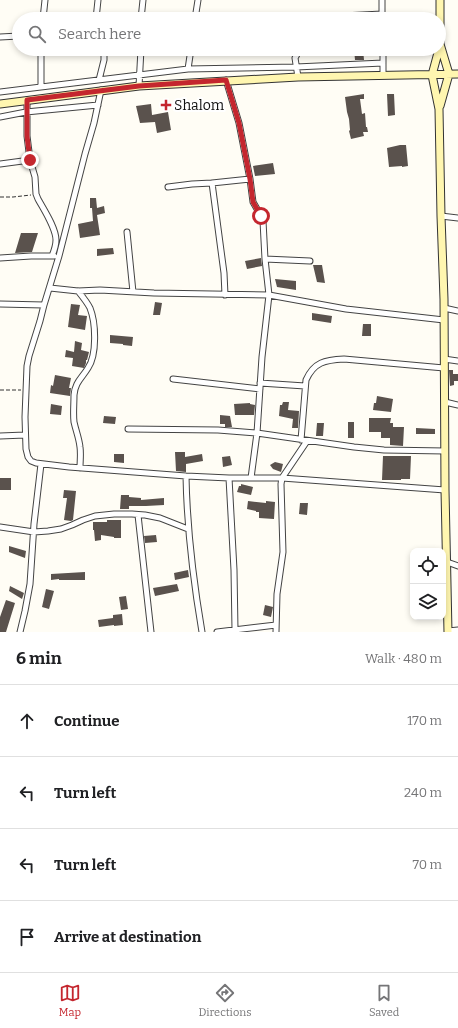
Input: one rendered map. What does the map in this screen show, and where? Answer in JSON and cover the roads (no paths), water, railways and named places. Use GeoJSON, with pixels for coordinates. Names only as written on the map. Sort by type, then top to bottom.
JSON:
{"type":"FeatureCollection","features":[{"type":"Feature","properties":{"kind":"main road"},"geometry":{"type":"LineString","coordinates":[[440,0],[440,12]]}},
{"type":"Feature","properties":{"kind":"main road"},"geometry":{"type":"LineString","coordinates":[[437,56],[432,75],[439,108],[444,308],[445,490],[448,631]]}},
{"type":"Feature","properties":{"kind":"main road"},"geometry":{"type":"LineString","coordinates":[[439,108],[449,74],[442,56]]}},
{"type":"Feature","properties":{"kind":"main road"},"geometry":{"type":"LineString","coordinates":[[0,104],[101,90],[226,80],[458,74]]}},
{"type":"Feature","properties":{"kind":"street"},"geometry":{"type":"LineString","coordinates":[[44,12],[46,0]]}},
{"type":"Feature","properties":{"kind":"street"},"geometry":{"type":"LineString","coordinates":[[97,12],[98,0]]}},
{"type":"Feature","properties":{"kind":"street"},"geometry":{"type":"LineString","coordinates":[[142,12],[143,0]]}},
{"type":"Feature","properties":{"kind":"street"},"geometry":{"type":"LineString","coordinates":[[196,12],[198,0]]}},
{"type":"Feature","properties":{"kind":"street"},"geometry":{"type":"LineString","coordinates":[[382,0],[382,12]]}},
{"type":"Feature","properties":{"kind":"street"},"geometry":{"type":"LineString","coordinates":[[0,37],[12,36]]}},
{"type":"Feature","properties":{"kind":"street"},"geometry":{"type":"LineString","coordinates":[[41,56],[41,87]]}},
{"type":"Feature","properties":{"kind":"street"},"geometry":{"type":"LineString","coordinates":[[99,80],[104,56]]}},
{"type":"Feature","properties":{"kind":"street"},"geometry":{"type":"LineString","coordinates":[[139,86],[141,56]]}},
{"type":"Feature","properties":{"kind":"street"},"geometry":{"type":"LineString","coordinates":[[188,69],[190,56]]}},
{"type":"Feature","properties":{"kind":"street"},"geometry":{"type":"LineString","coordinates":[[296,56],[295,58],[298,77]]}},
{"type":"Feature","properties":{"kind":"street"},"geometry":{"type":"LineString","coordinates":[[383,56],[383,75]]}},
{"type":"Feature","properties":{"kind":"street"},"geometry":{"type":"LineString","coordinates":[[0,92],[188,69],[383,64]]}},
{"type":"Feature","properties":{"kind":"street"},"geometry":{"type":"LineString","coordinates":[[226,80],[239,123],[253,202],[263,221],[269,295],[251,478]]}},
{"type":"Feature","properties":{"kind":"street"},"geometry":{"type":"LineString","coordinates":[[101,90],[59,256],[27,366],[25,435],[26,450],[31,461],[41,464],[80,468],[186,476],[282,478],[445,490]]}},
{"type":"Feature","properties":{"kind":"street"},"geometry":{"type":"LineString","coordinates":[[27,100],[27,136],[30,160],[35,177],[36,194],[54,231],[56,239],[56,246],[52,256]]}},
{"type":"Feature","properties":{"kind":"street"},"geometry":{"type":"LineString","coordinates":[[0,117],[26,112],[98,105]]}},
{"type":"Feature","properties":{"kind":"street"},"geometry":{"type":"LineString","coordinates":[[0,164],[30,160]]}},
{"type":"Feature","properties":{"kind":"street"},"geometry":{"type":"LineString","coordinates":[[168,188],[192,184],[250,179]]}},
{"type":"Feature","properties":{"kind":"street"},"geometry":{"type":"LineString","coordinates":[[212,183],[224,273],[225,295]]}},
{"type":"Feature","properties":{"kind":"street"},"geometry":{"type":"LineString","coordinates":[[441,216],[458,218]]}},
{"type":"Feature","properties":{"kind":"street"},"geometry":{"type":"LineString","coordinates":[[127,232],[133,292]]}},
{"type":"Feature","properties":{"kind":"street"},"geometry":{"type":"LineString","coordinates":[[0,258],[59,256]]}},
{"type":"Feature","properties":{"kind":"street"},"geometry":{"type":"LineString","coordinates":[[265,259],[310,261]]}},
{"type":"Feature","properties":{"kind":"street"},"geometry":{"type":"LineString","coordinates":[[50,288],[78,291],[100,290],[225,295],[269,295],[346,309],[444,320]]}},
{"type":"Feature","properties":{"kind":"street"},"geometry":{"type":"LineString","coordinates":[[78,291],[89,306],[94,320],[94,345],[91,363],[77,382],[75,388],[74,422],[80,447],[80,468]]}},
{"type":"Feature","properties":{"kind":"street"},"geometry":{"type":"LineString","coordinates":[[0,304],[44,305]]}},
{"type":"Feature","properties":{"kind":"street"},"geometry":{"type":"LineString","coordinates":[[444,308],[458,311]]}},
{"type":"Feature","properties":{"kind":"street"},"geometry":{"type":"LineString","coordinates":[[276,632],[276,594],[283,552],[281,484],[282,478],[304,441],[305,386],[308,375],[316,365],[332,360],[344,359],[444,368]]}},
{"type":"Feature","properties":{"kind":"street"},"geometry":{"type":"LineString","coordinates":[[444,359],[458,361]]}},
{"type":"Feature","properties":{"kind":"street"},"geometry":{"type":"LineString","coordinates":[[172,378],[260,386],[305,386]]}},
{"type":"Feature","properties":{"kind":"street"},"geometry":{"type":"LineString","coordinates":[[444,402],[458,405]]}},
{"type":"Feature","properties":{"kind":"street"},"geometry":{"type":"LineString","coordinates":[[128,429],[218,430],[256,433],[354,448],[445,451]]}},
{"type":"Feature","properties":{"kind":"street"},"geometry":{"type":"LineString","coordinates":[[0,436],[25,435]]}},
{"type":"Feature","properties":{"kind":"street"},"geometry":{"type":"LineString","coordinates":[[20,632],[30,584],[41,464]]}},
{"type":"Feature","properties":{"kind":"street"},"geometry":{"type":"LineString","coordinates":[[186,476],[188,529],[194,587],[202,632]]}},
{"type":"Feature","properties":{"kind":"street"},"geometry":{"type":"LineString","coordinates":[[229,478],[234,570],[235,630]]}},
{"type":"Feature","properties":{"kind":"street"},"geometry":{"type":"LineString","coordinates":[[0,527],[34,532],[61,529],[95,516],[114,514],[145,515],[160,518],[188,529]]}},
{"type":"Feature","properties":{"kind":"street"},"geometry":{"type":"LineString","coordinates":[[138,515],[151,632]]}},
{"type":"Feature","properties":{"kind":"street"},"geometry":{"type":"LineString","coordinates":[[447,562],[458,566]]}},
{"type":"Feature","properties":{"kind":"street"},"geometry":{"type":"LineString","coordinates":[[217,632],[276,625]]}},
{"type":"Feature","properties":{"kind":"street"},"geometry":{"type":"LineString","coordinates":[[448,631],[458,630]]}},
{"type":"Feature","properties":{"kind":"place","name":"Shalom"},"geometry":{"type":"Point","coordinates":[166,105]}}]}
